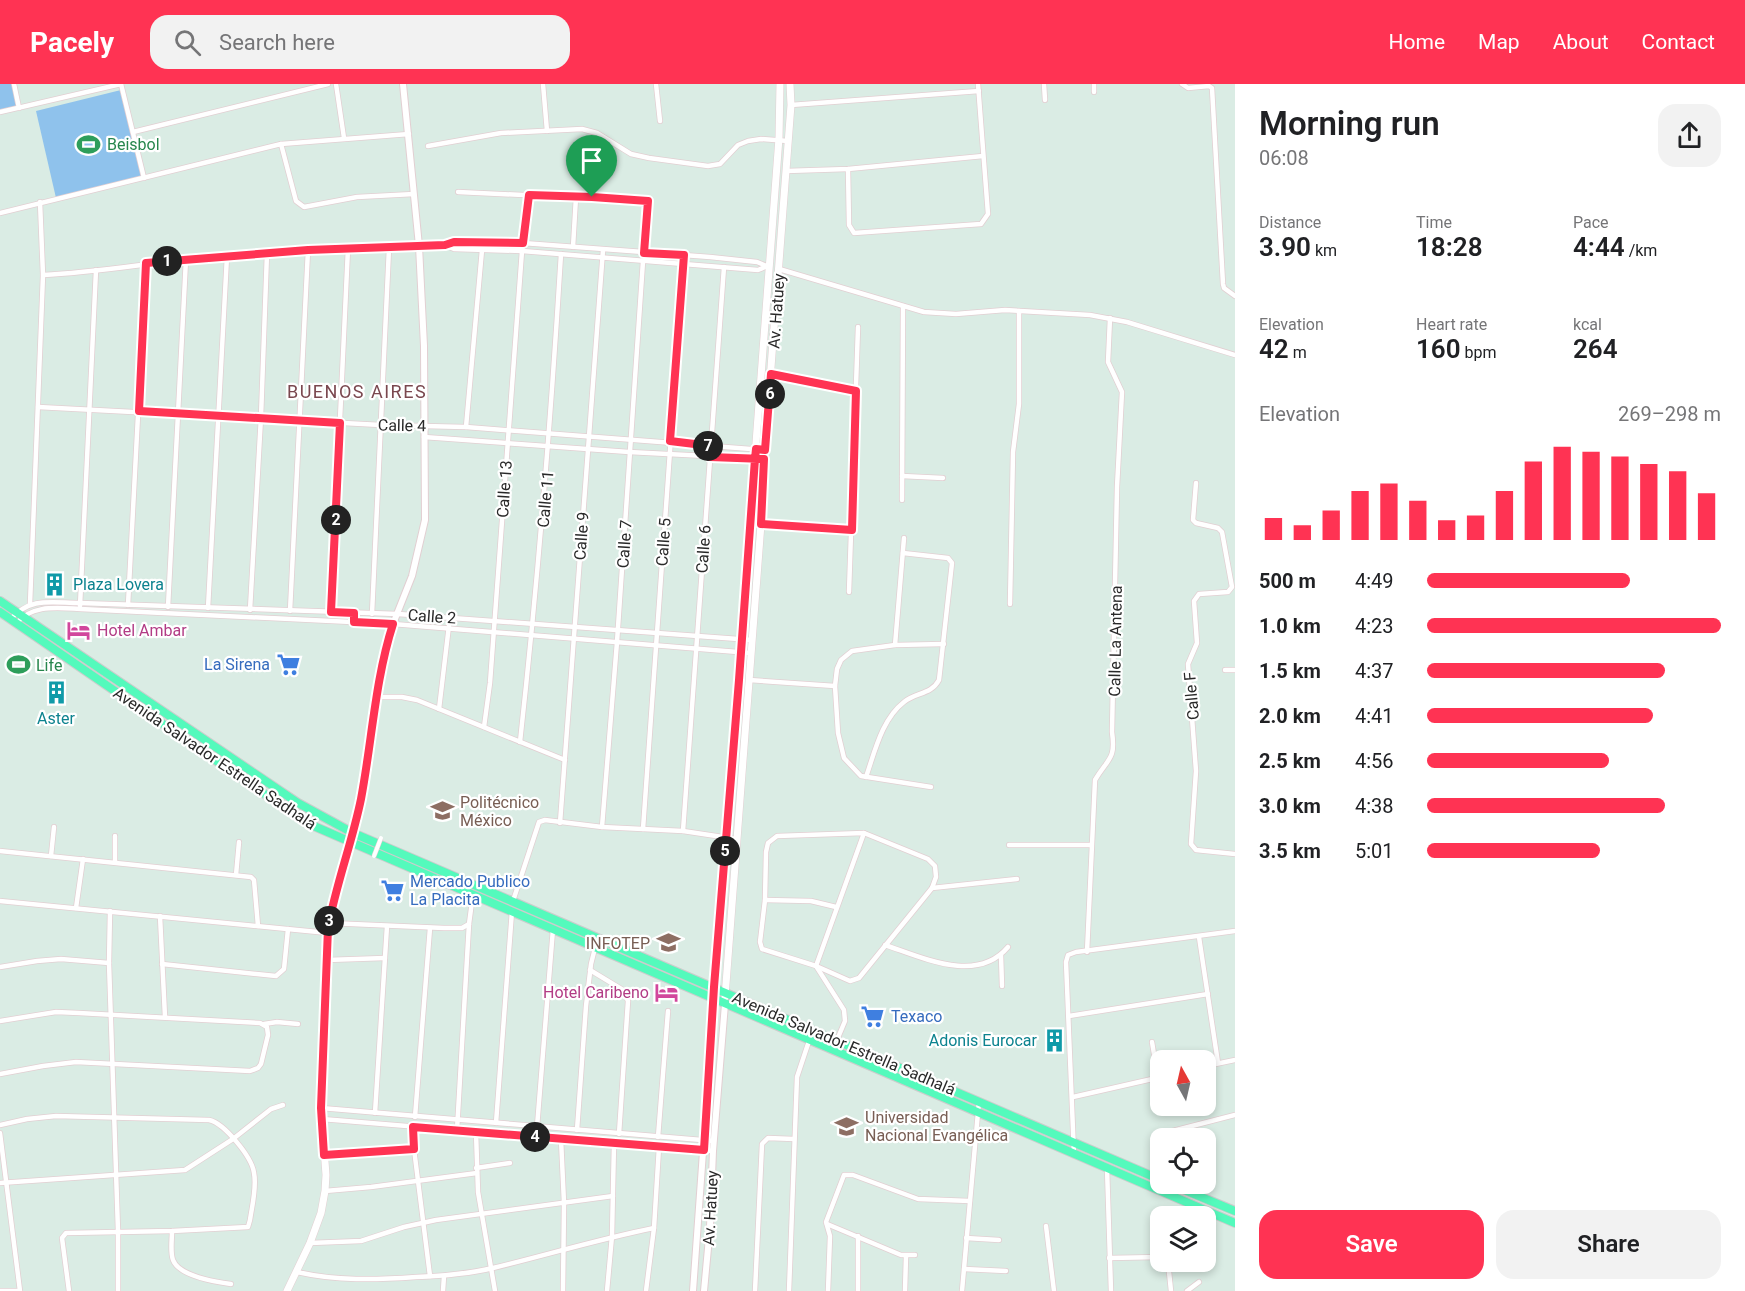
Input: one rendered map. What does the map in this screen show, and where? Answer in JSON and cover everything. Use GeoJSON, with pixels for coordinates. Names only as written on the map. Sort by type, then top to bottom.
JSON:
{"type":"FeatureCollection","features":[{"type":"Feature","properties":{"kind":"highway","name":"Avenida Salvador Estrella Sadhalá"},"geometry":{"type":"LineString","coordinates":[[0,601],[16,618],[285,808],[316,827],[1235,1223]]}},
{"type":"Feature","properties":{"kind":"highway","name":"Avenida Salvador Estrella Sadhalá"},"geometry":{"type":"LineString","coordinates":[[0,612],[16,618],[298,803],[353,833],[1150,1175]]}},
{"type":"Feature","properties":{"kind":"highway"},"geometry":{"type":"LineString","coordinates":[[1194,1194],[1235,1211]]}},
{"type":"Feature","properties":{"kind":"main road","name":"Av. Hatuey"},"geometry":{"type":"LineString","coordinates":[[714,999],[756,449],[767,267],[779,140],[780,84]]}},
{"type":"Feature","properties":{"kind":"main road","name":"Av. Hatuey"},"geometry":{"type":"LineString","coordinates":[[725,1004],[791,105],[790,84]]}},
{"type":"Feature","properties":{"kind":"main road"},"geometry":{"type":"LineString","coordinates":[[287,1291],[310,1243],[321,1213],[325,1191],[321,1108],[328,933],[338,882],[353,833]]}},
{"type":"Feature","properties":{"kind":"street"},"geometry":{"type":"LineString","coordinates":[[14,84],[19,108]]}},
{"type":"Feature","properties":{"kind":"street"},"geometry":{"type":"LineString","coordinates":[[0,112],[121,84],[144,178]]}},
{"type":"Feature","properties":{"kind":"street"},"geometry":{"type":"LineString","coordinates":[[133,132],[328,84]]}},
{"type":"Feature","properties":{"kind":"street"},"geometry":{"type":"LineString","coordinates":[[336,84],[344,138]]}},
{"type":"Feature","properties":{"kind":"street"},"geometry":{"type":"LineString","coordinates":[[353,833],[366,769],[384,654],[412,576],[426,520],[424,346],[419,246],[403,84]]}},
{"type":"Feature","properties":{"kind":"street"},"geometry":{"type":"LineString","coordinates":[[543,84],[547,130]]}},
{"type":"Feature","properties":{"kind":"street"},"geometry":{"type":"LineString","coordinates":[[656,84],[660,121]]}},
{"type":"Feature","properties":{"kind":"street"},"geometry":{"type":"LineString","coordinates":[[848,169],[849,225],[852,231],[858,233],[977,225],[984,221],[988,214],[978,84]]}},
{"type":"Feature","properties":{"kind":"street"},"geometry":{"type":"LineString","coordinates":[[1044,84],[1045,100]]}},
{"type":"Feature","properties":{"kind":"street"},"geometry":{"type":"LineString","coordinates":[[1094,84],[1094,92]]}},
{"type":"Feature","properties":{"kind":"street"},"geometry":{"type":"LineString","coordinates":[[1182,84],[1185,87],[1209,86],[1212,88],[1223,284],[1224,288],[1235,296]]}},
{"type":"Feature","properties":{"kind":"street"},"geometry":{"type":"LineString","coordinates":[[791,105],[979,91]]}},
{"type":"Feature","properties":{"kind":"street"},"geometry":{"type":"LineString","coordinates":[[428,146],[501,133],[590,130],[631,154],[708,166],[720,164],[738,145],[748,141],[788,141]]}},
{"type":"Feature","properties":{"kind":"street"},"geometry":{"type":"LineString","coordinates":[[0,206],[1,213],[282,144],[409,134]]}},
{"type":"Feature","properties":{"kind":"street"},"geometry":{"type":"LineString","coordinates":[[282,144],[296,201],[304,207],[357,197],[414,194]]}},
{"type":"Feature","properties":{"kind":"street"},"geometry":{"type":"LineString","coordinates":[[786,171],[848,169],[983,156]]}},
{"type":"Feature","properties":{"kind":"street"},"geometry":{"type":"LineString","coordinates":[[458,192],[648,201],[644,253]]}},
{"type":"Feature","properties":{"kind":"street","name":"Calle 13"},"geometry":{"type":"LineString","coordinates":[[484,727],[495,620],[522,251],[529,195]]}},
{"type":"Feature","properties":{"kind":"street"},"geometry":{"type":"LineString","coordinates":[[573,247],[576,197]]}},
{"type":"Feature","properties":{"kind":"street"},"geometry":{"type":"LineString","coordinates":[[30,604],[44,249],[40,202]]}},
{"type":"Feature","properties":{"kind":"street"},"geometry":{"type":"LineString","coordinates":[[43,275],[186,259],[308,250],[445,245],[454,242],[523,243],[684,255],[757,262],[767,267]]}},
{"type":"Feature","properties":{"kind":"street"},"geometry":{"type":"LineString","coordinates":[[445,245],[454,249],[522,251],[758,270],[767,267]]}},
{"type":"Feature","properties":{"kind":"street"},"geometry":{"type":"LineString","coordinates":[[331,612],[348,248]]}},
{"type":"Feature","properties":{"kind":"street"},"geometry":{"type":"LineString","coordinates":[[372,614],[389,248]]}},
{"type":"Feature","properties":{"kind":"street","name":"Calle 9"},"geometry":{"type":"LineString","coordinates":[[560,823],[603,249]]}},
{"type":"Feature","properties":{"kind":"street"},"geometry":{"type":"LineString","coordinates":[[290,611],[308,250]]}},
{"type":"Feature","properties":{"kind":"street"},"geometry":{"type":"LineString","coordinates":[[466,427],[482,250]]}},
{"type":"Feature","properties":{"kind":"street"},"geometry":{"type":"LineString","coordinates":[[250,617],[267,253]]}},
{"type":"Feature","properties":{"kind":"street","name":"Calle 11"},"geometry":{"type":"LineString","coordinates":[[520,742],[534,622],[549,446],[561,255]]}},
{"type":"Feature","properties":{"kind":"street","name":"Calle 5"},"geometry":{"type":"LineString","coordinates":[[643,829],[684,255]]}},
{"type":"Feature","properties":{"kind":"street"},"geometry":{"type":"LineString","coordinates":[[208,608],[227,256]]}},
{"type":"Feature","properties":{"kind":"street"},"geometry":{"type":"LineString","coordinates":[[168,607],[186,259]]}},
{"type":"Feature","properties":{"kind":"street","name":"Calle 7"},"geometry":{"type":"LineString","coordinates":[[602,827],[643,261]]}},
{"type":"Feature","properties":{"kind":"street"},"geometry":{"type":"LineString","coordinates":[[128,605],[146,263]]}},
{"type":"Feature","properties":{"kind":"street","name":"Calle 6"},"geometry":{"type":"LineString","coordinates":[[683,831],[724,267]]}},
{"type":"Feature","properties":{"kind":"street"},"geometry":{"type":"LineString","coordinates":[[779,269],[903,306],[940,314],[1019,311],[1089,315],[1110,318],[1235,355]]}},
{"type":"Feature","properties":{"kind":"street"},"geometry":{"type":"LineString","coordinates":[[80,606],[96,270]]}},
{"type":"Feature","properties":{"kind":"street"},"geometry":{"type":"LineString","coordinates":[[902,500],[903,306]]}},
{"type":"Feature","properties":{"kind":"street"},"geometry":{"type":"LineString","coordinates":[[1010,604],[1013,452],[1019,404],[1019,311]]}},
{"type":"Feature","properties":{"kind":"street","name":"Calle La Antena"},"geometry":{"type":"LineString","coordinates":[[1087,952],[1095,780],[1103,766],[1112,758],[1114,748],[1112,732],[1117,487],[1122,392],[1108,366],[1110,318]]}},
{"type":"Feature","properties":{"kind":"street"},"geometry":{"type":"LineString","coordinates":[[849,592],[858,327]]}},
{"type":"Feature","properties":{"kind":"street"},"geometry":{"type":"LineString","coordinates":[[771,374],[856,391]]}},
{"type":"Feature","properties":{"kind":"street","name":"Calle 4"},"geometry":{"type":"LineString","coordinates":[[38,406],[340,423],[466,427],[765,450]]}},
{"type":"Feature","properties":{"kind":"street","name":"Calle 4"},"geometry":{"type":"LineString","coordinates":[[424,437],[764,459]]}},
{"type":"Feature","properties":{"kind":"street"},"geometry":{"type":"LineString","coordinates":[[902,476],[944,478]]}},
{"type":"Feature","properties":{"kind":"street","name":"Calle F"},"geometry":{"type":"LineString","coordinates":[[1196,483],[1193,520],[1222,531],[1232,587],[1228,592],[1199,594],[1194,601],[1197,643],[1188,664],[1196,771],[1191,844],[1196,850],[1235,854]]}},
{"type":"Feature","properties":{"kind":"street"},"geometry":{"type":"LineString","coordinates":[[761,524],[852,530]]}},
{"type":"Feature","properties":{"kind":"street"},"geometry":{"type":"LineString","coordinates":[[895,645],[904,538]]}},
{"type":"Feature","properties":{"kind":"street"},"geometry":{"type":"LineString","coordinates":[[866,777],[889,717],[907,699],[931,690],[939,680],[951,560],[903,554]]}},
{"type":"Feature","properties":{"kind":"street","name":"Calle 2"},"geometry":{"type":"LineString","coordinates":[[16,618],[30,604],[39,602],[250,617],[393,624],[750,653]]}},
{"type":"Feature","properties":{"kind":"street","name":"Calle 2"},"geometry":{"type":"LineString","coordinates":[[16,618],[41,609],[128,605],[398,614],[534,622],[656,634],[752,640]]}},
{"type":"Feature","properties":{"kind":"street"},"geometry":{"type":"LineString","coordinates":[[354,613],[354,622]]}},
{"type":"Feature","properties":{"kind":"street"},"geometry":{"type":"LineString","coordinates":[[439,710],[450,617]]}},
{"type":"Feature","properties":{"kind":"street"},"geometry":{"type":"LineString","coordinates":[[931,787],[861,776],[844,758],[838,733],[835,686],[837,669],[847,653],[895,645],[944,644]]}},
{"type":"Feature","properties":{"kind":"street"},"geometry":{"type":"LineString","coordinates":[[1225,670],[1235,670]]}},
{"type":"Feature","properties":{"kind":"street"},"geometry":{"type":"LineString","coordinates":[[749,680],[835,686]]}},
{"type":"Feature","properties":{"kind":"street"},"geometry":{"type":"LineString","coordinates":[[377,697],[413,699],[565,760]]}},
{"type":"Feature","properties":{"kind":"street"},"geometry":{"type":"LineString","coordinates":[[513,901],[539,822],[545,820],[602,827],[683,831],[736,839]]}},
{"type":"Feature","properties":{"kind":"street"},"geometry":{"type":"LineString","coordinates":[[51,856],[54,827]]}},
{"type":"Feature","properties":{"kind":"street"},"geometry":{"type":"LineString","coordinates":[[816,966],[864,833]]}},
{"type":"Feature","properties":{"kind":"street"},"geometry":{"type":"LineString","coordinates":[[864,833],[920,855],[935,866],[936,877],[932,888],[859,978],[853,981],[761,948],[767,848],[772,839],[777,836],[864,833]]}},
{"type":"Feature","properties":{"kind":"street"},"geometry":{"type":"LineString","coordinates":[[115,836],[115,862]]}},
{"type":"Feature","properties":{"kind":"street"},"geometry":{"type":"LineString","coordinates":[[374,856],[381,838]]}},
{"type":"Feature","properties":{"kind":"street"},"geometry":{"type":"LineString","coordinates":[[236,875],[239,842]]}},
{"type":"Feature","properties":{"kind":"street"},"geometry":{"type":"LineString","coordinates":[[1009,845],[1091,844]]}},
{"type":"Feature","properties":{"kind":"street"},"geometry":{"type":"LineString","coordinates":[[0,851],[251,877],[254,880],[258,926]]}},
{"type":"Feature","properties":{"kind":"street"},"geometry":{"type":"LineString","coordinates":[[76,908],[83,859]]}},
{"type":"Feature","properties":{"kind":"street"},"geometry":{"type":"LineString","coordinates":[[932,888],[1017,879]]}},
{"type":"Feature","properties":{"kind":"street"},"geometry":{"type":"LineString","coordinates":[[457,1130],[470,924],[473,894],[477,885]]}},
{"type":"Feature","properties":{"kind":"street"},"geometry":{"type":"LineString","coordinates":[[765,900],[811,901],[836,907]]}},
{"type":"Feature","properties":{"kind":"street"},"geometry":{"type":"LineString","coordinates":[[0,901],[328,933]]}},
{"type":"Feature","properties":{"kind":"street"},"geometry":{"type":"LineString","coordinates":[[496,1123],[512,911]]}},
{"type":"Feature","properties":{"kind":"street"},"geometry":{"type":"LineString","coordinates":[[110,912],[109,963],[118,1291]]}},
{"type":"Feature","properties":{"kind":"street"},"geometry":{"type":"LineString","coordinates":[[160,916],[165,1017]]}},
{"type":"Feature","properties":{"kind":"street"},"geometry":{"type":"LineString","coordinates":[[329,923],[430,928],[460,928],[470,924]]}},
{"type":"Feature","properties":{"kind":"street"},"geometry":{"type":"LineString","coordinates":[[375,1113],[387,926]]}},
{"type":"Feature","properties":{"kind":"street"},"geometry":{"type":"LineString","coordinates":[[415,1117],[430,928]]}},
{"type":"Feature","properties":{"kind":"street"},"geometry":{"type":"LineString","coordinates":[[162,964],[276,976],[284,969],[288,929]]}},
{"type":"Feature","properties":{"kind":"street"},"geometry":{"type":"LineString","coordinates":[[537,1127],[553,929]]}},
{"type":"Feature","properties":{"kind":"street"},"geometry":{"type":"LineString","coordinates":[[1074,1154],[1066,962],[1068,955],[1235,932]]}},
{"type":"Feature","properties":{"kind":"street"},"geometry":{"type":"LineString","coordinates":[[1199,937],[1218,1063],[1235,1060]]}},
{"type":"Feature","properties":{"kind":"street"},"geometry":{"type":"LineString","coordinates":[[885,945],[926,958],[966,966],[986,964],[1001,955],[1008,946]]}},
{"type":"Feature","properties":{"kind":"street"},"geometry":{"type":"LineString","coordinates":[[577,1131],[590,970],[595,948]]}},
{"type":"Feature","properties":{"kind":"street"},"geometry":{"type":"LineString","coordinates":[[1001,955],[1002,986]]}},
{"type":"Feature","properties":{"kind":"street"},"geometry":{"type":"LineString","coordinates":[[327,960],[385,957]]}},
{"type":"Feature","properties":{"kind":"street"},"geometry":{"type":"LineString","coordinates":[[0,967],[61,959],[109,963]]}},
{"type":"Feature","properties":{"kind":"street"},"geometry":{"type":"LineString","coordinates":[[816,966],[844,1010],[845,1021],[837,1040]]}},
{"type":"Feature","properties":{"kind":"street"},"geometry":{"type":"LineString","coordinates":[[590,970],[622,990],[628,1001],[619,1134]]}},
{"type":"Feature","properties":{"kind":"street"},"geometry":{"type":"LineString","coordinates":[[1069,1016],[1208,994]]}},
{"type":"Feature","properties":{"kind":"street","name":"Av. Hatuey"},"geometry":{"type":"LineString","coordinates":[[693,1291],[714,999]]}},
{"type":"Feature","properties":{"kind":"street","name":"Av. Hatuey"},"geometry":{"type":"LineString","coordinates":[[704,1291],[725,1004]]}},
{"type":"Feature","properties":{"kind":"street"},"geometry":{"type":"LineString","coordinates":[[658,1137],[668,1011]]}},
{"type":"Feature","properties":{"kind":"street"},"geometry":{"type":"LineString","coordinates":[[0,1021],[56,1012],[165,1017],[265,1026],[277,1022],[298,1024]]}},
{"type":"Feature","properties":{"kind":"street"},"geometry":{"type":"LineString","coordinates":[[0,1074],[76,1062],[254,1070],[264,1058],[268,1035],[265,1026]]}},
{"type":"Feature","properties":{"kind":"street"},"geometry":{"type":"LineString","coordinates":[[789,1291],[797,1077],[813,1029]]}},
{"type":"Feature","properties":{"kind":"street"},"geometry":{"type":"LineString","coordinates":[[1152,1042],[1154,1050]]}},
{"type":"Feature","properties":{"kind":"street"},"geometry":{"type":"LineString","coordinates":[[1073,1097],[1150,1080]]}},
{"type":"Feature","properties":{"kind":"street"},"geometry":{"type":"LineString","coordinates":[[962,1291],[979,1101]]}},
{"type":"Feature","properties":{"kind":"street"},"geometry":{"type":"LineString","coordinates":[[3,1183],[185,1170],[233,1139],[271,1109],[283,1105]]}},
{"type":"Feature","properties":{"kind":"street"},"geometry":{"type":"LineString","coordinates":[[321,1108],[714,1141]]}},
{"type":"Feature","properties":{"kind":"street"},"geometry":{"type":"LineString","coordinates":[[1184,1128],[1235,1115]]}},
{"type":"Feature","properties":{"kind":"street"},"geometry":{"type":"LineString","coordinates":[[0,1125],[56,1116],[209,1120],[221,1125],[250,1161],[255,1173],[248,1227],[63,1234],[69,1291]]}},
{"type":"Feature","properties":{"kind":"street"},"geometry":{"type":"LineString","coordinates":[[322,1119],[713,1151]]}},
{"type":"Feature","properties":{"kind":"street"},"geometry":{"type":"LineString","coordinates":[[413,1127],[430,1276]]}},
{"type":"Feature","properties":{"kind":"street"},"geometry":{"type":"LineString","coordinates":[[476,1132],[481,1215],[495,1291]]}},
{"type":"Feature","properties":{"kind":"street"},"geometry":{"type":"LineString","coordinates":[[0,1133],[3,1183],[20,1291],[0,1291]]}},
{"type":"Feature","properties":{"kind":"street"},"geometry":{"type":"LineString","coordinates":[[755,1291],[762,1144],[768,1138],[794,1139]]}},
{"type":"Feature","properties":{"kind":"street"},"geometry":{"type":"LineString","coordinates":[[561,1139],[564,1203],[563,1291]]}},
{"type":"Feature","properties":{"kind":"street"},"geometry":{"type":"LineString","coordinates":[[607,1291],[612,1236],[614,1143]]}},
{"type":"Feature","properties":{"kind":"street"},"geometry":{"type":"LineString","coordinates":[[646,1291],[654,1228],[659,1147]]}},
{"type":"Feature","properties":{"kind":"street"},"geometry":{"type":"LineString","coordinates":[[324,1155],[414,1149]]}},
{"type":"Feature","properties":{"kind":"street"},"geometry":{"type":"LineString","coordinates":[[325,1191],[418,1181],[510,1163]]}},
{"type":"Feature","properties":{"kind":"street"},"geometry":{"type":"LineString","coordinates":[[1107,1168],[1111,1291]]}},
{"type":"Feature","properties":{"kind":"street"},"geometry":{"type":"LineString","coordinates":[[828,1291],[830,1236],[827,1219],[842,1178],[846,1174],[918,1199],[970,1201]]}},
{"type":"Feature","properties":{"kind":"street"},"geometry":{"type":"LineString","coordinates":[[310,1243],[361,1241],[423,1223],[613,1196]]}},
{"type":"Feature","properties":{"kind":"street"},"geometry":{"type":"LineString","coordinates":[[827,1224],[832,1228],[906,1256],[915,1255]]}},
{"type":"Feature","properties":{"kind":"street"},"geometry":{"type":"LineString","coordinates":[[1046,1226],[1054,1291]]}},
{"type":"Feature","properties":{"kind":"street"},"geometry":{"type":"LineString","coordinates":[[297,1272],[339,1280],[444,1276],[491,1269],[564,1248],[654,1228]]}},
{"type":"Feature","properties":{"kind":"street"},"geometry":{"type":"LineString","coordinates":[[172,1231],[172,1257],[176,1266],[195,1276],[231,1284]]}},
{"type":"Feature","properties":{"kind":"street"},"geometry":{"type":"LineString","coordinates":[[858,1236],[858,1291]]}},
{"type":"Feature","properties":{"kind":"street"},"geometry":{"type":"LineString","coordinates":[[966,1238],[999,1240]]}},
{"type":"Feature","properties":{"kind":"street"},"geometry":{"type":"LineString","coordinates":[[905,1291],[906,1256]]}},
{"type":"Feature","properties":{"kind":"street"},"geometry":{"type":"LineString","coordinates":[[1109,1258],[1150,1257]]}},
{"type":"Feature","properties":{"kind":"street"},"geometry":{"type":"LineString","coordinates":[[964,1269],[1006,1271]]}},
{"type":"Feature","properties":{"kind":"street"},"geometry":{"type":"LineString","coordinates":[[1169,1272],[1171,1291]]}},
{"type":"Feature","properties":{"kind":"street"},"geometry":{"type":"LineString","coordinates":[[442,1291],[444,1276]]}},
{"type":"Feature","properties":{"kind":"street"},"geometry":{"type":"LineString","coordinates":[[1187,1291],[1199,1282]]}},
{"type":"Feature","properties":{"kind":"shaded area"},"geometry":{"type":"Polygon","coordinates":[[[0,84],[13,84],[18,109],[0,113],[0,84]]]}},
{"type":"Feature","properties":{"kind":"shaded area","name":"Beisbol"},"geometry":{"type":"Polygon","coordinates":[[[121,90],[142,176],[56,198],[36,111],[121,90]]]}},
{"type":"Feature","properties":{"kind":"place","name":"Beisbol"},"geometry":{"type":"Point","coordinates":[89,144]}},
{"type":"Feature","properties":{"kind":"place","name":"Plaza Lovera"},"geometry":{"type":"Point","coordinates":[55,584]}},
{"type":"Feature","properties":{"kind":"place","name":"Hotel Ambar"},"geometry":{"type":"Point","coordinates":[79,630]}},
{"type":"Feature","properties":{"kind":"place","name":"La Sirena"},"geometry":{"type":"Point","coordinates":[288,664]}},
{"type":"Feature","properties":{"kind":"place","name":"Life"},"geometry":{"type":"Point","coordinates":[18,665]}},
{"type":"Feature","properties":{"kind":"place","name":"Aster"},"geometry":{"type":"Point","coordinates":[56,693]}},
{"type":"Feature","properties":{"kind":"place","name":"Politécnico México"},"geometry":{"type":"Point","coordinates":[442,811]}},
{"type":"Feature","properties":{"kind":"place","name":"Mercado Publico La Placita"},"geometry":{"type":"Point","coordinates":[392,890]}},
{"type":"Feature","properties":{"kind":"place","name":"INFOTEP"},"geometry":{"type":"Point","coordinates":[668,943]}},
{"type":"Feature","properties":{"kind":"place","name":"Hotel Caribeno"},"geometry":{"type":"Point","coordinates":[667,992]}},
{"type":"Feature","properties":{"kind":"place","name":"Texaco"},"geometry":{"type":"Point","coordinates":[873,1016]}},
{"type":"Feature","properties":{"kind":"place","name":"Adonis Eurocar"},"geometry":{"type":"Point","coordinates":[1055,1040]}},
{"type":"Feature","properties":{"kind":"place","name":"Universidad Nacional Evangélica"},"geometry":{"type":"Point","coordinates":[847,1126]}},
{"type":"Feature","properties":{"kind":"district","name":"BUENOS AIRES"},"geometry":{"type":"Point","coordinates":[357,392]}},
{"type":"Feature","properties":{"kind":"route"},"geometry":{"type":"LineString","coordinates":[[592,197],[529,195],[523,243],[454,242],[445,245],[308,250],[146,263],[139,411],[340,423],[331,612],[354,613],[354,622],[393,624],[380,675],[358,811],[328,928],[321,1108],[324,1155],[414,1149],[413,1127],[704,1150],[714,987],[755,459],[756,449],[765,450],[771,374],[856,391],[852,530],[761,524],[764,459],[755,459],[710,457],[711,446],[670,441],[684,255],[644,253],[648,201],[592,197]]}}]}
